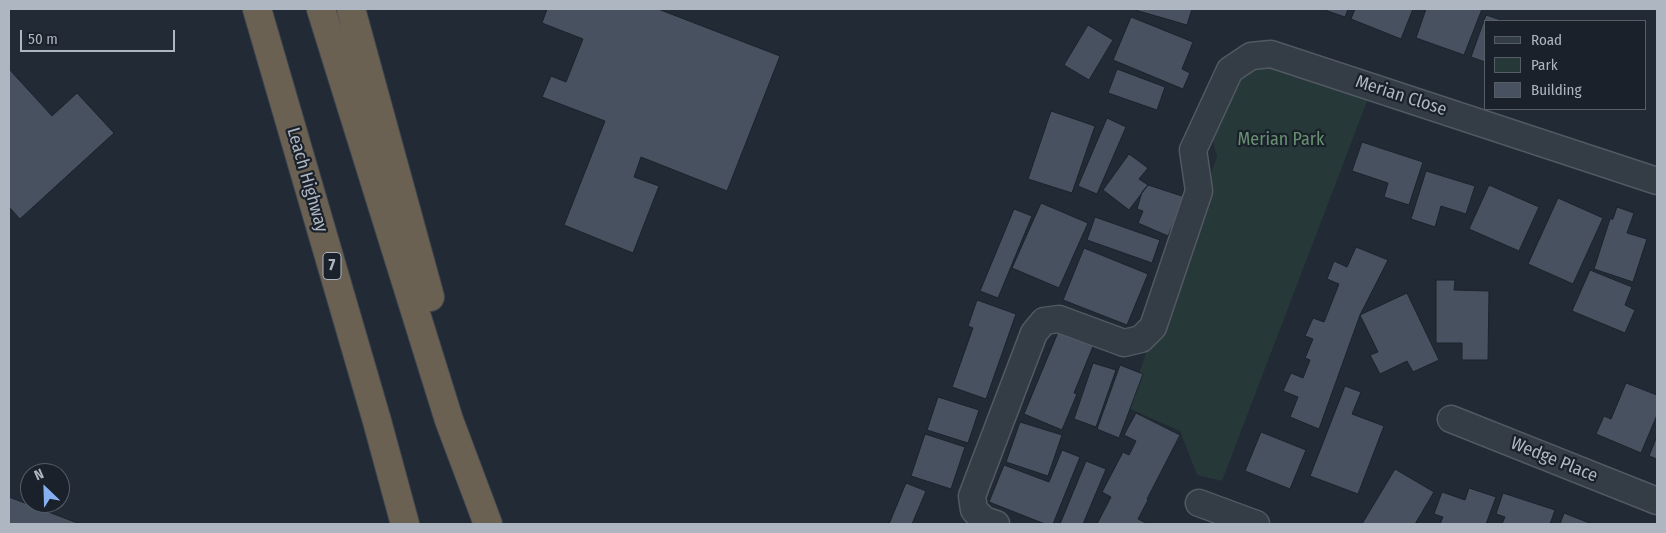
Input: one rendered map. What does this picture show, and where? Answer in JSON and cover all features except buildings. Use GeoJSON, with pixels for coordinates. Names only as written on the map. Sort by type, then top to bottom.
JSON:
{"type":"FeatureCollection","features":[{"type":"Feature","properties":{"kind":"highway","name":"Leach Highway"},"geometry":{"type":"LineString","coordinates":[[258,9],[405,524]]}},
{"type":"Feature","properties":{"kind":"highway"},"geometry":{"type":"LineString","coordinates":[[321,9],[450,420],[490,524]]}},
{"type":"Feature","properties":{"kind":"highway"},"geometry":{"type":"LineString","coordinates":[[351,9],[490,524]]}},
{"type":"Feature","properties":{"kind":"street","name":"Merian Close"},"geometry":{"type":"LineString","coordinates":[[996,524],[984,520],[974,510],[972,496],[1034,333],[1044,321],[1059,319],[1124,342],[1140,339],[1152,327],[1199,191],[1193,150],[1230,70],[1251,56],[1271,54],[1657,181]]}},
{"type":"Feature","properties":{"kind":"street","name":"Wedge Place"},"geometry":{"type":"LineString","coordinates":[[1451,419],[1657,501]]}},
{"type":"Feature","properties":{"kind":"street"},"geometry":{"type":"LineString","coordinates":[[1199,503],[1256,524]]}},
{"type":"Feature","properties":{"kind":"green space","name":"Merian Park"},"geometry":{"type":"Polygon","coordinates":[[[1268,64],[1368,99],[1222,481],[1197,475],[1180,431],[1128,408],[1154,328],[1217,157],[1212,138],[1237,75],[1268,64]]]}}]}
